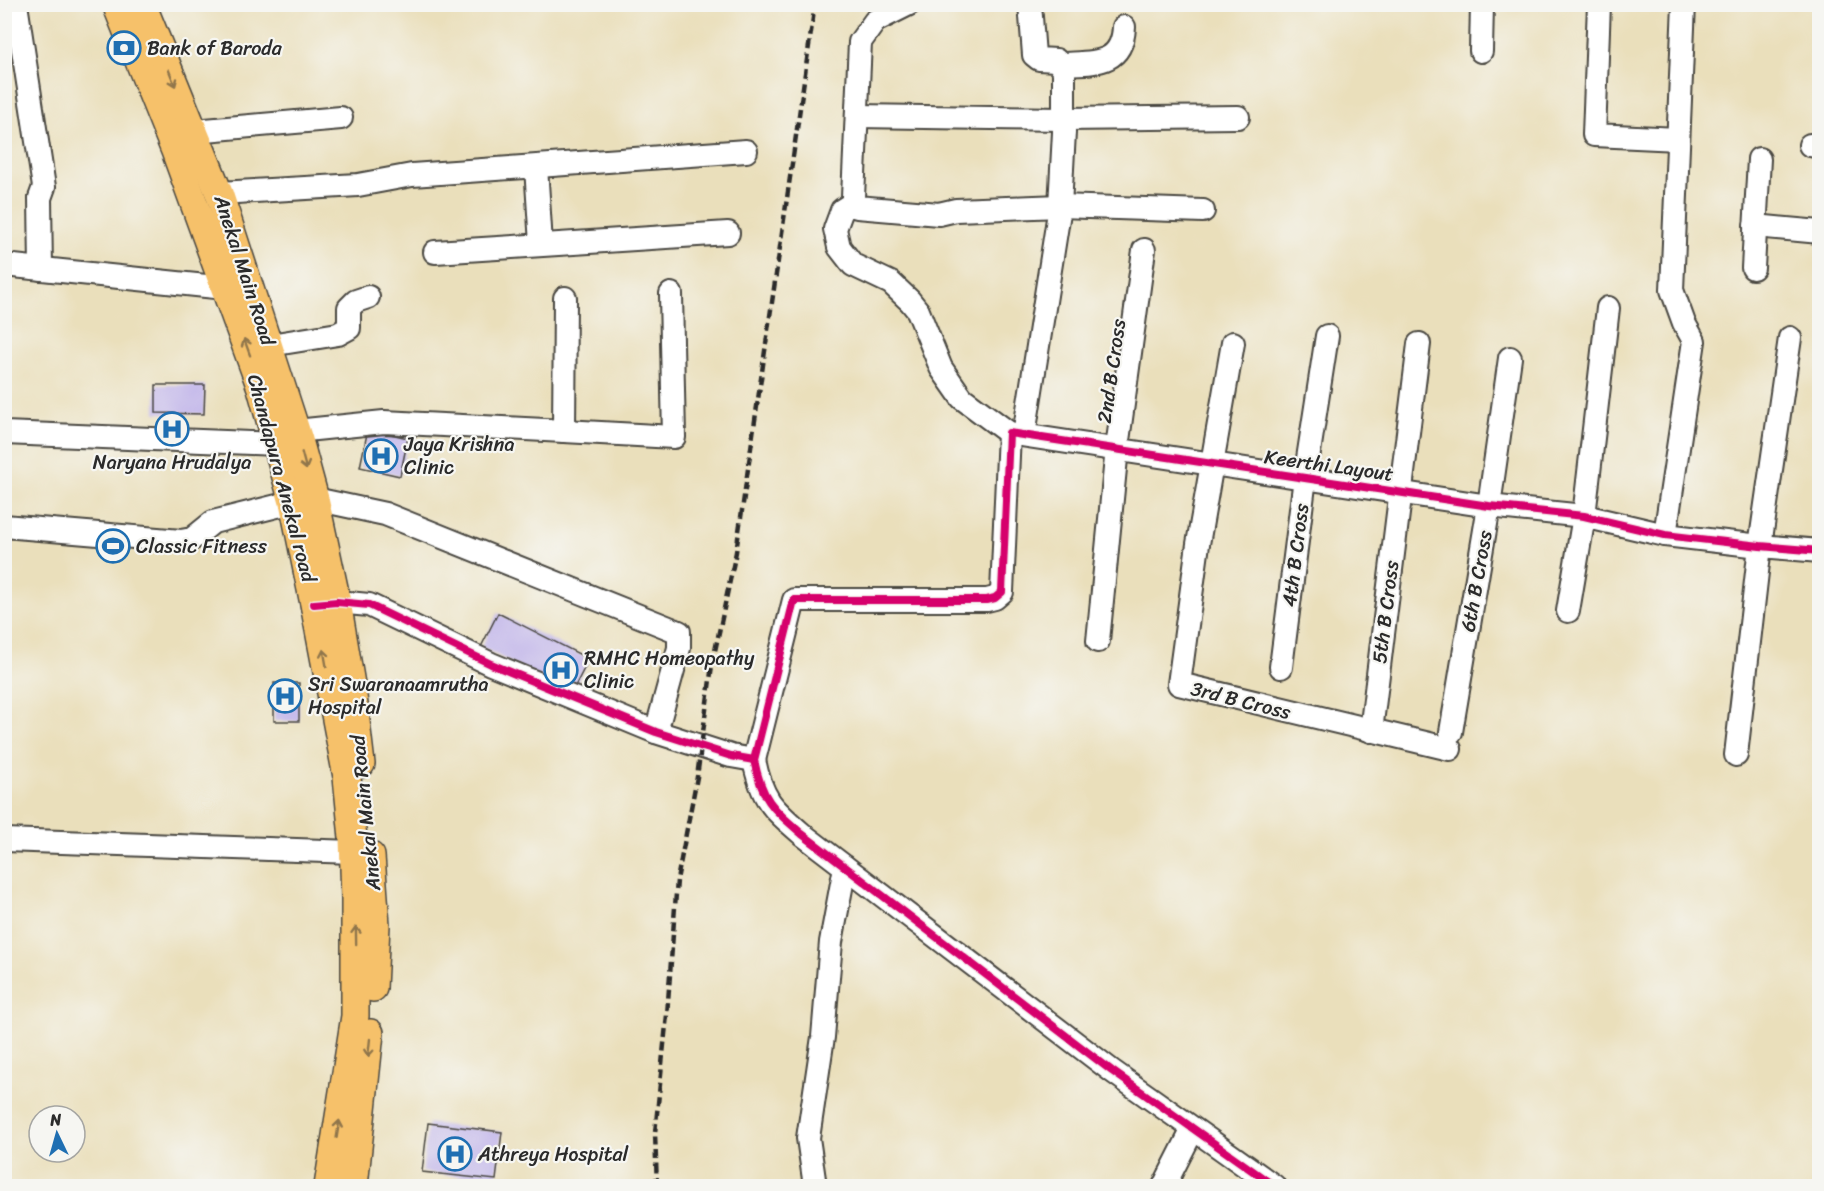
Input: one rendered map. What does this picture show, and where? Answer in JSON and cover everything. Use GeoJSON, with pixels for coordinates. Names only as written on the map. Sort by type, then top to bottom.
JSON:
{"type":"FeatureCollection","features":[{"type":"Feature","properties":{"kind":"main road","name":"Chandapura Anekal road"},"geometry":{"type":"LineString","coordinates":[[116,4],[182,134],[225,288],[261,388],[286,437]]}},
{"type":"Feature","properties":{"kind":"main road","name":"Anekal Main Road"},"geometry":{"type":"LineString","coordinates":[[142,4],[182,134],[219,193],[270,345],[286,437],[304,501],[326,603],[353,696],[366,799],[376,925],[371,1029],[354,1186]]}},
{"type":"Feature","properties":{"kind":"main road","name":"Chandapura Anekal road"},"geometry":{"type":"LineString","coordinates":[[326,603],[347,777],[353,852],[356,956],[355,1016],[328,1186]]}},
{"type":"Feature","properties":{"kind":"street"},"geometry":{"type":"LineString","coordinates":[[16,4],[44,187],[40,198],[41,269]]}},
{"type":"Feature","properties":{"kind":"street"},"geometry":{"type":"LineString","coordinates":[[909,4],[875,21],[860,42],[853,203],[857,207],[939,214],[957,210],[1060,206],[1203,211]]}},
{"type":"Feature","properties":{"kind":"street"},"geometry":{"type":"LineString","coordinates":[[1030,4],[1034,55],[1039,59],[1047,58],[1061,64],[1102,61],[1110,58],[1124,40],[1124,27]]}},
{"type":"Feature","properties":{"kind":"street"},"geometry":{"type":"LineString","coordinates":[[1480,51],[1482,4]]}},
{"type":"Feature","properties":{"kind":"street"},"geometry":{"type":"LineString","coordinates":[[1599,4],[1593,135],[1678,139]]}},
{"type":"Feature","properties":{"kind":"street"},"geometry":{"type":"LineString","coordinates":[[1665,535],[1694,341],[1684,323],[1672,290],[1684,4]]}},
{"type":"Feature","properties":{"kind":"street"},"geometry":{"type":"LineString","coordinates":[[1061,64],[1064,70],[1064,119],[1060,206],[1017,434],[1002,592],[987,600],[794,600],[754,760],[759,782],[767,800],[778,813],[845,867],[1112,1071],[1193,1129],[1261,1183]]}},
{"type":"Feature","properties":{"kind":"street"},"geometry":{"type":"LineString","coordinates":[[857,116],[1064,119],[1238,117]]}},
{"type":"Feature","properties":{"kind":"street"},"geometry":{"type":"LineString","coordinates":[[182,134],[340,118]]}},
{"type":"Feature","properties":{"kind":"street"},"geometry":{"type":"LineString","coordinates":[[219,193],[358,185],[412,175],[746,151]]}},
{"type":"Feature","properties":{"kind":"street"},"geometry":{"type":"LineString","coordinates":[[1753,268],[1759,159]]}},
{"type":"Feature","properties":{"kind":"street"},"geometry":{"type":"LineString","coordinates":[[536,167],[541,244]]}},
{"type":"Feature","properties":{"kind":"street"},"geometry":{"type":"LineString","coordinates":[[853,203],[842,210],[835,229],[839,247],[853,265],[891,283],[910,301],[918,311],[941,368],[962,398],[1017,434]]}},
{"type":"Feature","properties":{"kind":"street"},"geometry":{"type":"LineString","coordinates":[[1755,226],[1820,232]]}},
{"type":"Feature","properties":{"kind":"street"},"geometry":{"type":"LineString","coordinates":[[435,252],[728,233]]}},
{"type":"Feature","properties":{"kind":"street","name":"2nd B Cross"},"geometry":{"type":"LineString","coordinates":[[1098,641],[1116,448],[1144,250]]}},
{"type":"Feature","properties":{"kind":"street"},"geometry":{"type":"LineString","coordinates":[[4,266],[225,288]]}},
{"type":"Feature","properties":{"kind":"street"},"geometry":{"type":"LineString","coordinates":[[4,433],[286,437],[384,423],[674,437],[671,294]]}},
{"type":"Feature","properties":{"kind":"street"},"geometry":{"type":"LineString","coordinates":[[270,345],[338,334],[348,328],[349,308],[356,301],[368,297]]}},
{"type":"Feature","properties":{"kind":"street"},"geometry":{"type":"LineString","coordinates":[[564,430],[565,298]]}},
{"type":"Feature","properties":{"kind":"street"},"geometry":{"type":"LineString","coordinates":[[1569,611],[1584,516],[1608,308]]}},
{"type":"Feature","properties":{"kind":"street","name":"4th B Cross"},"geometry":{"type":"LineString","coordinates":[[1281,667],[1305,478],[1327,336]]}},
{"type":"Feature","properties":{"kind":"street"},"geometry":{"type":"LineString","coordinates":[[1736,755],[1760,546],[1790,338]]}},
{"type":"Feature","properties":{"kind":"street"},"geometry":{"type":"LineString","coordinates":[[1211,465],[1233,343]]}},
{"type":"Feature","properties":{"kind":"street","name":"5th B Cross"},"geometry":{"type":"LineString","coordinates":[[1371,731],[1419,344]]}},
{"type":"Feature","properties":{"kind":"street","name":"6th B Cross"},"geometry":{"type":"LineString","coordinates":[[1450,741],[1489,506],[1510,358]]}},
{"type":"Feature","properties":{"kind":"street","name":"Keerthi Layout"},"geometry":{"type":"LineString","coordinates":[[1017,434],[1489,506],[1584,516],[1665,535],[1820,551]]}},
{"type":"Feature","properties":{"kind":"street","name":"3rd B Cross"},"geometry":{"type":"LineString","coordinates":[[1211,465],[1179,684],[1371,731],[1450,741]]}},
{"type":"Feature","properties":{"kind":"street"},"geometry":{"type":"LineString","coordinates":[[4,526],[181,541],[192,538],[213,522],[304,501],[385,514],[679,632],[679,648],[656,732]]}},
{"type":"Feature","properties":{"kind":"street"},"geometry":{"type":"LineString","coordinates":[[326,603],[369,605],[491,664],[656,732],[731,756],[754,760]]}},
{"type":"Feature","properties":{"kind":"street"},"geometry":{"type":"LineString","coordinates":[[4,840],[353,852]]}},
{"type":"Feature","properties":{"kind":"street"},"geometry":{"type":"LineString","coordinates":[[815,1186],[808,1138],[823,1037],[831,942],[845,867]]}},
{"type":"Feature","properties":{"kind":"street"},"geometry":{"type":"LineString","coordinates":[[1164,1186],[1193,1129]]}},
{"type":"Feature","properties":{"kind":"building"},"geometry":{"type":"Polygon","coordinates":[[[156,385],[205,385],[204,414],[156,413],[156,385]]]}},
{"type":"Feature","properties":{"kind":"building"},"geometry":{"type":"Polygon","coordinates":[[[368,429],[408,438],[400,476],[360,467],[368,429]]]}},
{"type":"Feature","properties":{"kind":"building"},"geometry":{"type":"Polygon","coordinates":[[[498,613],[589,659],[571,694],[481,647],[498,613]]]}},
{"type":"Feature","properties":{"kind":"building"},"geometry":{"type":"Polygon","coordinates":[[[274,683],[299,683],[299,721],[274,721],[274,683]]]}},
{"type":"Feature","properties":{"kind":"building"},"geometry":{"type":"Polygon","coordinates":[[[428,1123],[502,1132],[496,1180],[422,1172],[428,1123]]]}},
{"type":"Feature","properties":{"kind":"railway"},"geometry":{"type":"LineString","coordinates":[[657,1186],[655,1133],[677,880],[697,777],[712,665],[736,552],[815,4]]}},
{"type":"Feature","properties":{"kind":"cycle path"},"geometry":{"type":"LineString","coordinates":[[314,604],[337,602],[369,605],[491,664],[656,732],[731,756],[754,760],[794,600],[987,600],[995,598],[1002,592],[1009,433],[1489,506],[1584,516],[1665,535],[1820,551]]}},
{"type":"Feature","properties":{"kind":"cycle path"},"geometry":{"type":"LineString","coordinates":[[754,760],[761,785],[770,802],[802,834],[1112,1071],[1274,1186]]}},
{"type":"Feature","properties":{"kind":"place","name":"Bank of Baroda"},"geometry":{"type":"Point","coordinates":[124,48]}},
{"type":"Feature","properties":{"kind":"place","name":"Naryana Hrudalya"},"geometry":{"type":"Point","coordinates":[172,429]}},
{"type":"Feature","properties":{"kind":"place","name":"Jaya Krishna Clinic"},"geometry":{"type":"Point","coordinates":[381,456]}},
{"type":"Feature","properties":{"kind":"place","name":"Classic Fitness"},"geometry":{"type":"Point","coordinates":[113,546]}},
{"type":"Feature","properties":{"kind":"place","name":"RMHC Homeopathy Clinic"},"geometry":{"type":"Point","coordinates":[561,670]}},
{"type":"Feature","properties":{"kind":"place","name":"Sri Swaranaamrutha Hospital"},"geometry":{"type":"Point","coordinates":[285,696]}},
{"type":"Feature","properties":{"kind":"place","name":"Athreya Hospital"},"geometry":{"type":"Point","coordinates":[455,1154]}}]}
